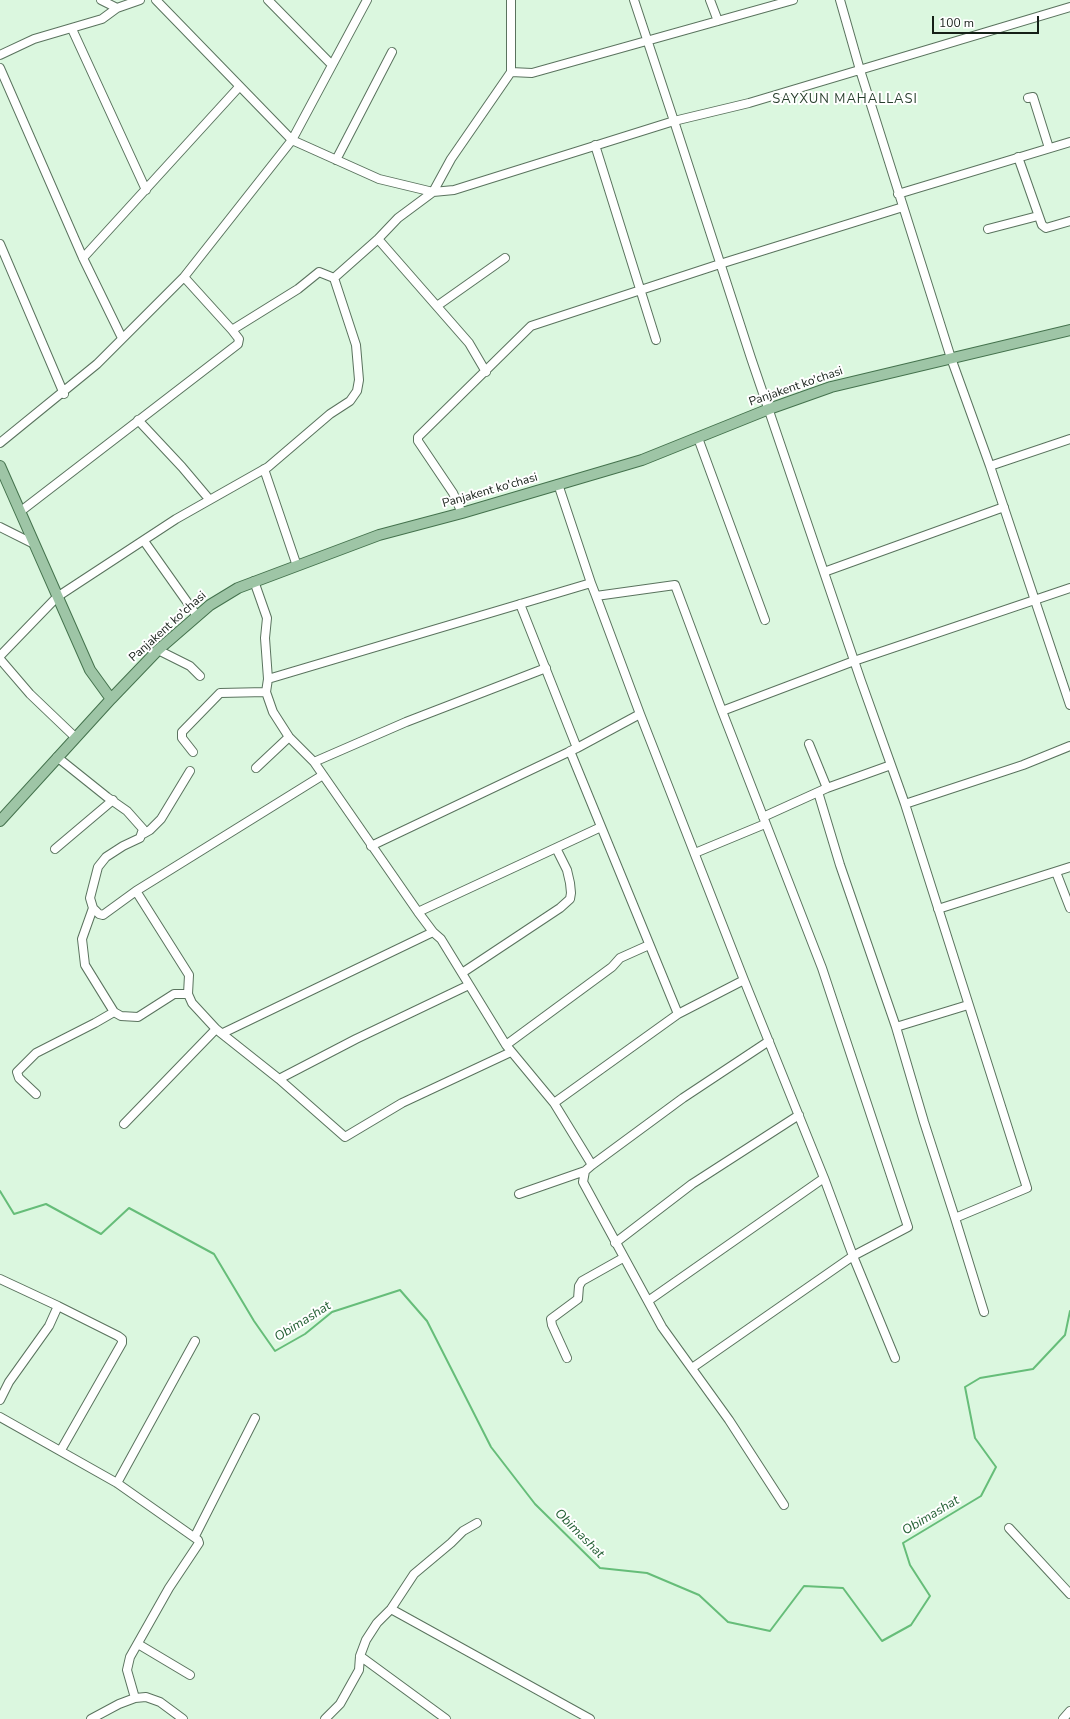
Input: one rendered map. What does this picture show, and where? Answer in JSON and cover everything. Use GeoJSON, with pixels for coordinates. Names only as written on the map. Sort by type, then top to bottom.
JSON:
{"type":"FeatureCollection","features":[{"type":"Feature","properties":{"kind":"main road","name":"Panjakent ko'chasi"},"geometry":{"type":"LineString","coordinates":[[0,820],[75,737],[158,650],[197,616],[225,595],[254,581],[379,535],[462,513],[642,460],[769,409],[831,387],[1070,330]]}},
{"type":"Feature","properties":{"kind":"main road"},"geometry":{"type":"LineString","coordinates":[[0,466],[90,670],[111,699]]}},
{"type":"Feature","properties":{"kind":"street"},"geometry":{"type":"LineString","coordinates":[[101,0],[117,8]]}},
{"type":"Feature","properties":{"kind":"street"},"geometry":{"type":"LineString","coordinates":[[0,55],[34,39],[102,19],[117,8],[140,0]]}},
{"type":"Feature","properties":{"kind":"street"},"geometry":{"type":"LineString","coordinates":[[156,0],[292,140],[378,180],[433,192],[454,190],[674,121],[749,103],[1070,7]]}},
{"type":"Feature","properties":{"kind":"street"},"geometry":{"type":"LineString","coordinates":[[268,0],[332,65]]}},
{"type":"Feature","properties":{"kind":"street"},"geometry":{"type":"LineString","coordinates":[[0,443],[64,394],[97,364],[184,277],[292,140],[367,0]]}},
{"type":"Feature","properties":{"kind":"street"},"geometry":{"type":"LineString","coordinates":[[334,278],[378,239],[398,218],[433,192],[451,159],[510,72],[511,0]]}},
{"type":"Feature","properties":{"kind":"street"},"geometry":{"type":"LineString","coordinates":[[634,0],[720,264],[854,661],[905,804],[1027,1188],[955,1218]]}},
{"type":"Feature","properties":{"kind":"street"},"geometry":{"type":"LineString","coordinates":[[710,0],[718,21]]}},
{"type":"Feature","properties":{"kind":"street"},"geometry":{"type":"LineString","coordinates":[[510,72],[532,73],[793,0]]}},
{"type":"Feature","properties":{"kind":"street"},"geometry":{"type":"LineString","coordinates":[[840,0],[898,194],[951,358],[990,466],[1070,705]]}},
{"type":"Feature","properties":{"kind":"street"},"geometry":{"type":"LineString","coordinates":[[72,29],[146,190]]}},
{"type":"Feature","properties":{"kind":"street"},"geometry":{"type":"LineString","coordinates":[[336,160],[392,52]]}},
{"type":"Feature","properties":{"kind":"street"},"geometry":{"type":"LineString","coordinates":[[0,68],[83,258],[122,338]]}},
{"type":"Feature","properties":{"kind":"street"},"geometry":{"type":"LineString","coordinates":[[83,258],[239,87]]}},
{"type":"Feature","properties":{"kind":"street"},"geometry":{"type":"LineString","coordinates":[[1028,98],[1033,96],[1049,148]]}},
{"type":"Feature","properties":{"kind":"street"},"geometry":{"type":"LineString","coordinates":[[898,194],[1070,142]]}},
{"type":"Feature","properties":{"kind":"street"},"geometry":{"type":"LineString","coordinates":[[595,145],[656,340]]}},
{"type":"Feature","properties":{"kind":"street"},"geometry":{"type":"LineString","coordinates":[[1018,157],[1042,225],[1046,228],[1070,220]]}},
{"type":"Feature","properties":{"kind":"street"},"geometry":{"type":"LineString","coordinates":[[462,513],[453,493],[418,441],[418,437],[486,372],[531,326],[640,289],[903,207]]}},
{"type":"Feature","properties":{"kind":"street"},"geometry":{"type":"LineString","coordinates":[[988,229],[1038,216]]}},
{"type":"Feature","properties":{"kind":"street"},"geometry":{"type":"LineString","coordinates":[[378,239],[468,343],[486,372]]}},
{"type":"Feature","properties":{"kind":"street"},"geometry":{"type":"LineString","coordinates":[[0,244],[64,394]]}},
{"type":"Feature","properties":{"kind":"street"},"geometry":{"type":"LineString","coordinates":[[437,306],[505,258]]}},
{"type":"Feature","properties":{"kind":"street"},"geometry":{"type":"LineString","coordinates":[[232,330],[298,289],[319,272],[334,278]]}},
{"type":"Feature","properties":{"kind":"street"},"geometry":{"type":"LineString","coordinates":[[21,511],[238,344],[239,338],[184,277]]}},
{"type":"Feature","properties":{"kind":"street"},"geometry":{"type":"LineString","coordinates":[[0,656],[57,597],[209,499],[264,469],[330,414],[350,401],[356,391],[359,380],[356,345],[334,278]]}},
{"type":"Feature","properties":{"kind":"street"},"geometry":{"type":"LineString","coordinates":[[138,420],[182,467],[209,499]]}},
{"type":"Feature","properties":{"kind":"street"},"geometry":{"type":"LineString","coordinates":[[698,438],[765,620]]}},
{"type":"Feature","properties":{"kind":"street"},"geometry":{"type":"LineString","coordinates":[[990,466],[1070,439]]}},
{"type":"Feature","properties":{"kind":"street"},"geometry":{"type":"LineString","coordinates":[[264,469],[297,566]]}},
{"type":"Feature","properties":{"kind":"street"},"geometry":{"type":"LineString","coordinates":[[558,484],[591,583],[640,714],[744,980],[824,1178],[853,1256],[895,1358]]}},
{"type":"Feature","properties":{"kind":"street"},"geometry":{"type":"LineString","coordinates":[[824,572],[1004,507]]}},
{"type":"Feature","properties":{"kind":"street"},"geometry":{"type":"LineString","coordinates":[[0,527],[34,544]]}},
{"type":"Feature","properties":{"kind":"street"},"geometry":{"type":"LineString","coordinates":[[144,542],[197,616]]}},
{"type":"Feature","properties":{"kind":"street"},"geometry":{"type":"LineString","coordinates":[[254,581],[267,618],[265,638],[268,679],[266,692],[273,712],[289,737],[314,762],[323,774],[371,846],[418,912],[433,932],[441,939],[508,1048],[554,1103],[592,1165]]}},
{"type":"Feature","properties":{"kind":"street"},"geometry":{"type":"LineString","coordinates":[[268,679],[591,583]]}},
{"type":"Feature","properties":{"kind":"street"},"geometry":{"type":"LineString","coordinates":[[596,596],[675,585],[722,711],[822,968],[908,1227],[853,1256],[692,1368]]}},
{"type":"Feature","properties":{"kind":"street"},"geometry":{"type":"LineString","coordinates":[[722,711],[854,661],[1070,588]]}},
{"type":"Feature","properties":{"kind":"street"},"geometry":{"type":"LineString","coordinates":[[520,604],[577,748]]}},
{"type":"Feature","properties":{"kind":"street"},"geometry":{"type":"LineString","coordinates":[[158,650],[190,666],[200,676]]}},
{"type":"Feature","properties":{"kind":"street"},"geometry":{"type":"LineString","coordinates":[[0,659],[30,694],[75,737]]}},
{"type":"Feature","properties":{"kind":"street"},"geometry":{"type":"LineString","coordinates":[[314,762],[406,722],[546,668]]}},
{"type":"Feature","properties":{"kind":"street"},"geometry":{"type":"LineString","coordinates":[[193,752],[182,738],[182,732],[220,693],[266,692]]}},
{"type":"Feature","properties":{"kind":"street"},"geometry":{"type":"LineString","coordinates":[[371,846],[577,748],[640,714]]}},
{"type":"Feature","properties":{"kind":"street"},"geometry":{"type":"LineString","coordinates":[[256,768],[289,737]]}},
{"type":"Feature","properties":{"kind":"street"},"geometry":{"type":"LineString","coordinates":[[809,744],[827,788]]}},
{"type":"Feature","properties":{"kind":"street"},"geometry":{"type":"LineString","coordinates":[[905,804],[1022,765],[1070,746]]}},
{"type":"Feature","properties":{"kind":"street"},"geometry":{"type":"LineString","coordinates":[[577,748],[570,751],[678,1014]]}},
{"type":"Feature","properties":{"kind":"street"},"geometry":{"type":"LineString","coordinates":[[57,757],[127,811],[142,827],[143,834]]}},
{"type":"Feature","properties":{"kind":"street"},"geometry":{"type":"LineString","coordinates":[[695,853],[818,792],[891,765]]}},
{"type":"Feature","properties":{"kind":"street"},"geometry":{"type":"LineString","coordinates":[[190,771],[161,819],[140,838],[123,846],[106,857],[98,867],[90,898],[93,908],[99,914],[103,915],[136,891],[323,774]]}},
{"type":"Feature","properties":{"kind":"street"},"geometry":{"type":"LineString","coordinates":[[818,792],[843,872],[896,1027],[924,1122],[984,1312]]}},
{"type":"Feature","properties":{"kind":"street"},"geometry":{"type":"LineString","coordinates":[[55,850],[113,800]]}},
{"type":"Feature","properties":{"kind":"street"},"geometry":{"type":"LineString","coordinates":[[418,912],[601,827]]}},
{"type":"Feature","properties":{"kind":"street"},"geometry":{"type":"LineString","coordinates":[[462,973],[560,908],[570,899],[570,882],[567,870],[556,848]]}},
{"type":"Feature","properties":{"kind":"street"},"geometry":{"type":"LineString","coordinates":[[938,909],[1070,867]]}},
{"type":"Feature","properties":{"kind":"street"},"geometry":{"type":"LineString","coordinates":[[1056,872],[1070,908]]}},
{"type":"Feature","properties":{"kind":"street"},"geometry":{"type":"LineString","coordinates":[[136,891],[189,975],[188,994],[192,1003],[220,1031],[279,1079],[345,1137],[402,1103],[508,1048],[612,967],[620,958],[649,945]]}},
{"type":"Feature","properties":{"kind":"street"},"geometry":{"type":"LineString","coordinates":[[93,908],[82,939],[85,965],[114,1012],[121,1016],[138,1017],[174,994],[188,994]]}},
{"type":"Feature","properties":{"kind":"street"},"geometry":{"type":"LineString","coordinates":[[124,1124],[220,1031],[433,932]]}},
{"type":"Feature","properties":{"kind":"street"},"geometry":{"type":"LineString","coordinates":[[554,1103],[678,1014],[744,980]]}},
{"type":"Feature","properties":{"kind":"street"},"geometry":{"type":"LineString","coordinates":[[279,1079],[356,1039],[469,985]]}},
{"type":"Feature","properties":{"kind":"street"},"geometry":{"type":"LineString","coordinates":[[896,1027],[968,1005]]}},
{"type":"Feature","properties":{"kind":"street"},"geometry":{"type":"LineString","coordinates":[[36,1094],[18,1075],[18,1072],[24,1065],[36,1053],[114,1012]]}},
{"type":"Feature","properties":{"kind":"street"},"geometry":{"type":"LineString","coordinates":[[519,1194],[585,1171],[683,1098],[769,1041]]}},
{"type":"Feature","properties":{"kind":"street"},"geometry":{"type":"LineString","coordinates":[[615,1243],[692,1184],[799,1115]]}},
{"type":"Feature","properties":{"kind":"street"},"geometry":{"type":"LineString","coordinates":[[585,1171],[583,1182],[623,1258],[662,1327],[729,1420],[784,1505]]}},
{"type":"Feature","properties":{"kind":"street"},"geometry":{"type":"LineString","coordinates":[[648,1301],[824,1178]]}},
{"type":"Feature","properties":{"kind":"street"},"geometry":{"type":"LineString","coordinates":[[567,1358],[552,1325],[551,1319],[578,1299],[579,1286],[582,1281],[623,1258]]}},
{"type":"Feature","properties":{"kind":"street"},"geometry":{"type":"LineString","coordinates":[[0,1278],[122,1339],[122,1343],[61,1450]]}},
{"type":"Feature","properties":{"kind":"street"},"geometry":{"type":"LineString","coordinates":[[0,1400],[9,1382],[49,1326],[58,1306]]}},
{"type":"Feature","properties":{"kind":"street"},"geometry":{"type":"LineString","coordinates":[[117,1483],[195,1340]]}},
{"type":"Feature","properties":{"kind":"street"},"geometry":{"type":"LineString","coordinates":[[0,1417],[61,1450],[117,1483],[195,1536],[199,1543],[169,1588],[130,1657],[126,1670],[135,1698]]}},
{"type":"Feature","properties":{"kind":"street"},"geometry":{"type":"LineString","coordinates":[[195,1536],[255,1418]]}},
{"type":"Feature","properties":{"kind":"street"},"geometry":{"type":"LineString","coordinates":[[325,1719],[340,1704],[359,1670],[360,1656],[366,1640],[373,1628],[391,1608],[414,1574],[451,1544],[463,1531],[477,1523]]}},
{"type":"Feature","properties":{"kind":"street"},"geometry":{"type":"LineString","coordinates":[[1009,1528],[1070,1594]]}},
{"type":"Feature","properties":{"kind":"street"},"geometry":{"type":"LineString","coordinates":[[391,1608],[590,1719]]}},
{"type":"Feature","properties":{"kind":"street"},"geometry":{"type":"LineString","coordinates":[[138,1644],[190,1675]]}},
{"type":"Feature","properties":{"kind":"street"},"geometry":{"type":"LineString","coordinates":[[360,1656],[446,1719]]}},
{"type":"Feature","properties":{"kind":"street"},"geometry":{"type":"LineString","coordinates":[[91,1719],[119,1704],[135,1698],[146,1698],[160,1702],[183,1719]]}},
{"type":"Feature","properties":{"kind":"street"},"geometry":{"type":"LineString","coordinates":[[1063,1719],[1070,1711]]}},
{"type":"Feature","properties":{"kind":"waterway","name":"Obimashat"},"geometry":{"type":"LineString","coordinates":[[0,1191],[14,1214],[46,1204],[101,1234],[129,1208],[214,1254],[254,1321],[275,1351],[305,1334],[332,1312],[400,1290],[427,1321],[491,1447],[535,1504],[600,1568],[647,1573],[699,1595],[728,1622],[770,1631],[804,1586],[843,1588],[882,1641],[911,1625],[930,1596],[910,1565],[903,1543],[981,1496],[996,1467],[975,1438],[965,1387],[980,1378],[1033,1369],[1065,1335],[1070,1311]]}},
{"type":"Feature","properties":{"kind":"district","name":"SAYXUN MAHALLASI"},"geometry":{"type":"Point","coordinates":[845,100]}}]}
